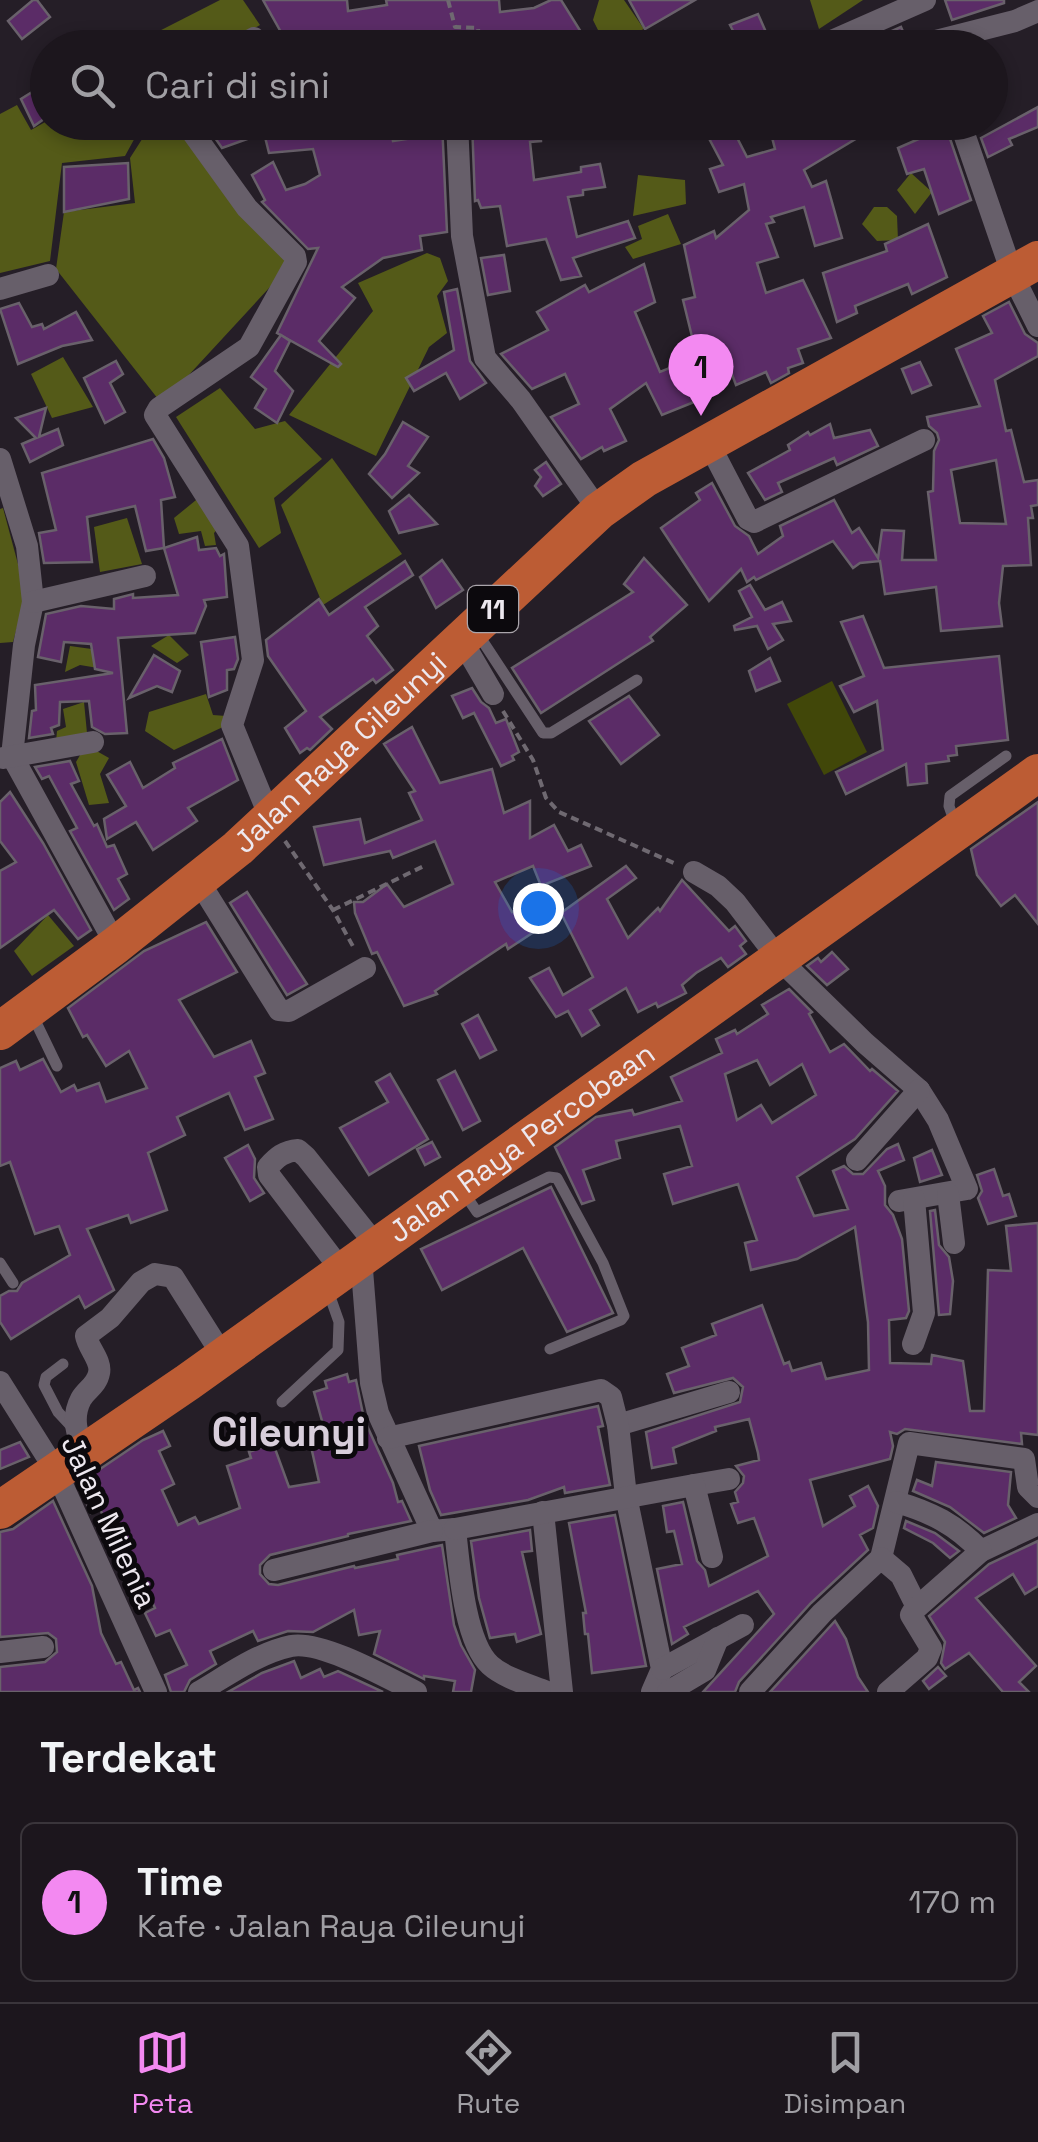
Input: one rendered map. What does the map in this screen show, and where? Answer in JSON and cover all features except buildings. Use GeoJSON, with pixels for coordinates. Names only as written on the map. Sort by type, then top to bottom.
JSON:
{"type":"FeatureCollection","features":[{"type":"Feature","properties":{"kind":"highway","name":"Jalan Raya Cileunyi"},"geometry":{"type":"LineString","coordinates":[[15,1021],[271,820],[600,511],[644,479],[1026,268]]}},
{"type":"Feature","properties":{"kind":"highway","name":"Jalan Raya Percobaan"},"geometry":{"type":"LineString","coordinates":[[0,1510],[72,1451],[223,1356],[958,830],[1022,764]]}},
{"type":"Feature","properties":{"kind":"street"},"geometry":{"type":"LineString","coordinates":[[856,30],[924,0],[932,30]]}},
{"type":"Feature","properties":{"kind":"street"},"geometry":{"type":"LineString","coordinates":[[984,30],[1038,10]]}},
{"type":"Feature","properties":{"kind":"street"},"geometry":{"type":"LineString","coordinates":[[199,140],[247,208],[296,262],[249,347],[159,408],[155,415],[238,546],[253,660],[232,725],[271,820]]}},
{"type":"Feature","properties":{"kind":"street"},"geometry":{"type":"LineString","coordinates":[[458,140],[462,236],[485,358],[521,400],[600,511]]}},
{"type":"Feature","properties":{"kind":"street"},"geometry":{"type":"LineString","coordinates":[[968,140],[1026,268],[1038,326]]}},
{"type":"Feature","properties":{"kind":"street"},"geometry":{"type":"LineString","coordinates":[[0,289],[48,274]]}},
{"type":"Feature","properties":{"kind":"street"},"geometry":{"type":"LineString","coordinates":[[709,444],[748,520],[754,522],[924,440]]}},
{"type":"Feature","properties":{"kind":"street"},"geometry":{"type":"LineString","coordinates":[[0,459],[4,486],[27,546],[32,602],[6,757],[116,945]]}},
{"type":"Feature","properties":{"kind":"street"},"geometry":{"type":"LineString","coordinates":[[32,602],[145,576]]}},
{"type":"Feature","properties":{"kind":"street"},"geometry":{"type":"LineString","coordinates":[[467,633],[493,694]]}},
{"type":"Feature","properties":{"kind":"street"},"geometry":{"type":"LineString","coordinates":[[6,757],[93,742]]}},
{"type":"Feature","properties":{"kind":"street"},"geometry":{"type":"LineString","coordinates":[[694,872],[735,902],[778,958],[864,1043],[919,1090],[938,1120],[967,1189],[906,1200],[924,1313],[912,1344]]}},
{"type":"Feature","properties":{"kind":"street"},"geometry":{"type":"LineString","coordinates":[[198,880],[279,1010],[289,1012],[365,968]]}},
{"type":"Feature","properties":{"kind":"street"},"geometry":{"type":"LineString","coordinates":[[857,1160],[919,1090]]}},
{"type":"Feature","properties":{"kind":"street"},"geometry":{"type":"LineString","coordinates":[[351,1264],[270,1175],[268,1166],[288,1151],[298,1150],[306,1156],[351,1264],[371,1384],[388,1438],[443,1530],[476,1642],[488,1664],[548,1692]]}},
{"type":"Feature","properties":{"kind":"street"},"geometry":{"type":"LineString","coordinates":[[948,1194],[954,1243]]}},
{"type":"Feature","properties":{"kind":"street"},"geometry":{"type":"LineString","coordinates":[[72,1451],[80,1400],[99,1374],[86,1336],[110,1318],[141,1282],[155,1274],[173,1277],[223,1356]]}},
{"type":"Feature","properties":{"kind":"street","name":"Jalan Milenia"},"geometry":{"type":"LineString","coordinates":[[0,1382],[72,1451],[156,1692]]}},
{"type":"Feature","properties":{"kind":"street"},"geometry":{"type":"LineString","coordinates":[[388,1438],[601,1390],[610,1397],[662,1669],[652,1692]]}},
{"type":"Feature","properties":{"kind":"street"},"geometry":{"type":"LineString","coordinates":[[618,1425],[729,1392]]}},
{"type":"Feature","properties":{"kind":"street"},"geometry":{"type":"LineString","coordinates":[[750,1692],[822,1614],[881,1558],[909,1443],[1024,1459],[1028,1486],[1038,1496]]}},
{"type":"Feature","properties":{"kind":"street"},"geometry":{"type":"LineString","coordinates":[[274,1570],[443,1530],[729,1479]]}},
{"type":"Feature","properties":{"kind":"street"},"geometry":{"type":"LineString","coordinates":[[694,1485],[712,1557]]}},
{"type":"Feature","properties":{"kind":"street"},"geometry":{"type":"LineString","coordinates":[[896,1502],[944,1519],[982,1551]]}},
{"type":"Feature","properties":{"kind":"street"},"geometry":{"type":"LineString","coordinates":[[543,1512],[562,1692]]}},
{"type":"Feature","properties":{"kind":"street"},"geometry":{"type":"LineString","coordinates":[[888,1692],[927,1658],[931,1648],[911,1615],[919,1605],[982,1551],[1038,1524]]}},
{"type":"Feature","properties":{"kind":"street"},"geometry":{"type":"LineString","coordinates":[[881,1558],[902,1575],[919,1605]]}},
{"type":"Feature","properties":{"kind":"street"},"geometry":{"type":"LineString","coordinates":[[662,1669],[743,1625]]}},
{"type":"Feature","properties":{"kind":"street"},"geometry":{"type":"LineString","coordinates":[[668,1692],[704,1670],[718,1638]]}},
{"type":"Feature","properties":{"kind":"street"},"geometry":{"type":"LineString","coordinates":[[199,1692],[258,1658],[295,1645],[350,1659],[416,1692]]}},
{"type":"Feature","properties":{"kind":"street"},"geometry":{"type":"LineString","coordinates":[[0,1652],[42,1647]]}},
{"type":"Feature","properties":{"kind":"lane"},"geometry":{"type":"LineString","coordinates":[[467,633],[543,734],[637,680]]}},
{"type":"Feature","properties":{"kind":"lane"},"geometry":{"type":"LineString","coordinates":[[15,1021],[57,1066]]}},
{"type":"Feature","properties":{"kind":"lane"},"geometry":{"type":"LineString","coordinates":[[459,1187],[477,1212],[549,1177],[557,1178],[603,1262],[624,1316],[550,1349]]}},
{"type":"Feature","properties":{"kind":"lane"},"geometry":{"type":"LineString","coordinates":[[0,1263],[13,1283]]}},
{"type":"Feature","properties":{"kind":"lane"},"geometry":{"type":"LineString","coordinates":[[282,1402],[338,1350],[339,1322],[351,1264]]}},
{"type":"Feature","properties":{"kind":"lane"},"geometry":{"type":"LineString","coordinates":[[63,1364],[46,1378],[44,1385],[72,1451]]}},
{"type":"Feature","properties":{"kind":"path"},"geometry":{"type":"LineString","coordinates":[[448,0],[456,27],[478,30]]}},
{"type":"Feature","properties":{"kind":"path"},"geometry":{"type":"LineString","coordinates":[[493,694],[533,760],[552,806],[694,872]]}},
{"type":"Feature","properties":{"kind":"path"},"geometry":{"type":"LineString","coordinates":[[271,820],[332,910],[365,968]]}},
{"type":"Feature","properties":{"kind":"path"},"geometry":{"type":"LineString","coordinates":[[332,910],[424,866]]}},
{"type":"Feature","properties":{"kind":"green space"},"geometry":{"type":"Polygon","coordinates":[[[220,0],[243,0],[260,25],[251,30],[161,30],[220,0]]]}},
{"type":"Feature","properties":{"kind":"green space"},"geometry":{"type":"Polygon","coordinates":[[[599,0],[624,0],[644,29],[598,30],[593,20],[599,0]]]}},
{"type":"Feature","properties":{"kind":"green space"},"geometry":{"type":"Polygon","coordinates":[[[810,0],[863,0],[819,29],[810,0]]]}},
{"type":"Feature","properties":{"kind":"green space"},"geometry":{"type":"Polygon","coordinates":[[[17,105],[30,128],[30,140],[134,140],[125,156],[62,163],[50,261],[0,273],[0,114],[17,105]]]}},
{"type":"Feature","properties":{"kind":"green space"},"geometry":{"type":"Polygon","coordinates":[[[142,140],[196,140],[294,261],[162,404],[56,269],[64,212],[135,203],[130,158],[142,140]]]}},
{"type":"Feature","properties":{"kind":"green space"},"geometry":{"type":"Polygon","coordinates":[[[911,173],[932,192],[915,214],[897,190],[911,173]]]}},
{"type":"Feature","properties":{"kind":"green space"},"geometry":{"type":"Polygon","coordinates":[[[638,175],[685,180],[686,204],[633,216],[638,175]]]}},
{"type":"Feature","properties":{"kind":"green space"},"geometry":{"type":"Polygon","coordinates":[[[874,207],[887,207],[897,216],[898,240],[877,241],[862,224],[874,207]]]}},
{"type":"Feature","properties":{"kind":"green space"},"geometry":{"type":"Polygon","coordinates":[[[668,214],[681,244],[633,259],[625,247],[642,239],[638,226],[668,214]]]}},
{"type":"Feature","properties":{"kind":"green space"},"geometry":{"type":"Polygon","coordinates":[[[427,253],[440,258],[448,281],[437,296],[447,333],[429,347],[376,456],[289,415],[373,311],[358,283],[427,253]]]}},
{"type":"Feature","properties":{"kind":"green space"},"geometry":{"type":"Polygon","coordinates":[[[63,357],[93,407],[52,418],[31,374],[63,357]]]}},
{"type":"Feature","properties":{"kind":"green space"},"geometry":{"type":"Polygon","coordinates":[[[220,388],[255,429],[285,421],[322,459],[274,498],[281,533],[259,548],[176,417],[220,388]]]}},
{"type":"Feature","properties":{"kind":"green space"},"geometry":{"type":"Polygon","coordinates":[[[332,458],[402,554],[323,605],[281,505],[332,458]]]}},
{"type":"Feature","properties":{"kind":"green space"},"geometry":{"type":"Polygon","coordinates":[[[201,496],[222,524],[214,533],[216,545],[205,546],[201,531],[179,534],[174,518],[201,496]]]}},
{"type":"Feature","properties":{"kind":"green space"},"geometry":{"type":"Polygon","coordinates":[[[3,508],[26,594],[13,642],[0,643],[0,509],[3,508]]]}},
{"type":"Feature","properties":{"kind":"green space"},"geometry":{"type":"Polygon","coordinates":[[[127,518],[142,564],[100,572],[94,527],[127,518]]]}},
{"type":"Feature","properties":{"kind":"green space"},"geometry":{"type":"Polygon","coordinates":[[[169,635],[189,655],[177,663],[151,646],[169,635]]]}},
{"type":"Feature","properties":{"kind":"green space"},"geometry":{"type":"Polygon","coordinates":[[[70,646],[106,651],[104,669],[80,665],[65,672],[70,646]]]}},
{"type":"Feature","properties":{"kind":"green space"},"geometry":{"type":"Polygon","coordinates":[[[832,681],[867,752],[824,775],[787,704],[832,681]]]}},
{"type":"Feature","properties":{"kind":"green space"},"geometry":{"type":"Polygon","coordinates":[[[206,694],[213,715],[226,716],[225,726],[174,750],[145,731],[149,712],[206,694]]]}},
{"type":"Feature","properties":{"kind":"green space"},"geometry":{"type":"Polygon","coordinates":[[[84,702],[87,733],[56,742],[57,731],[66,727],[63,709],[84,702]]]}},
{"type":"Feature","properties":{"kind":"green space"},"geometry":{"type":"Polygon","coordinates":[[[86,745],[109,758],[100,774],[109,803],[89,805],[76,762],[86,745]]]}},
{"type":"Feature","properties":{"kind":"green space"},"geometry":{"type":"Polygon","coordinates":[[[48,915],[74,946],[32,976],[14,951],[48,915]]]}},
{"type":"Feature","properties":{"kind":"place","name":"Time"},"geometry":{"type":"Point","coordinates":[701,416]}},
{"type":"Feature","properties":{"kind":"district","name":"Cileunyi"},"geometry":{"type":"Point","coordinates":[289,1432]}}]}
